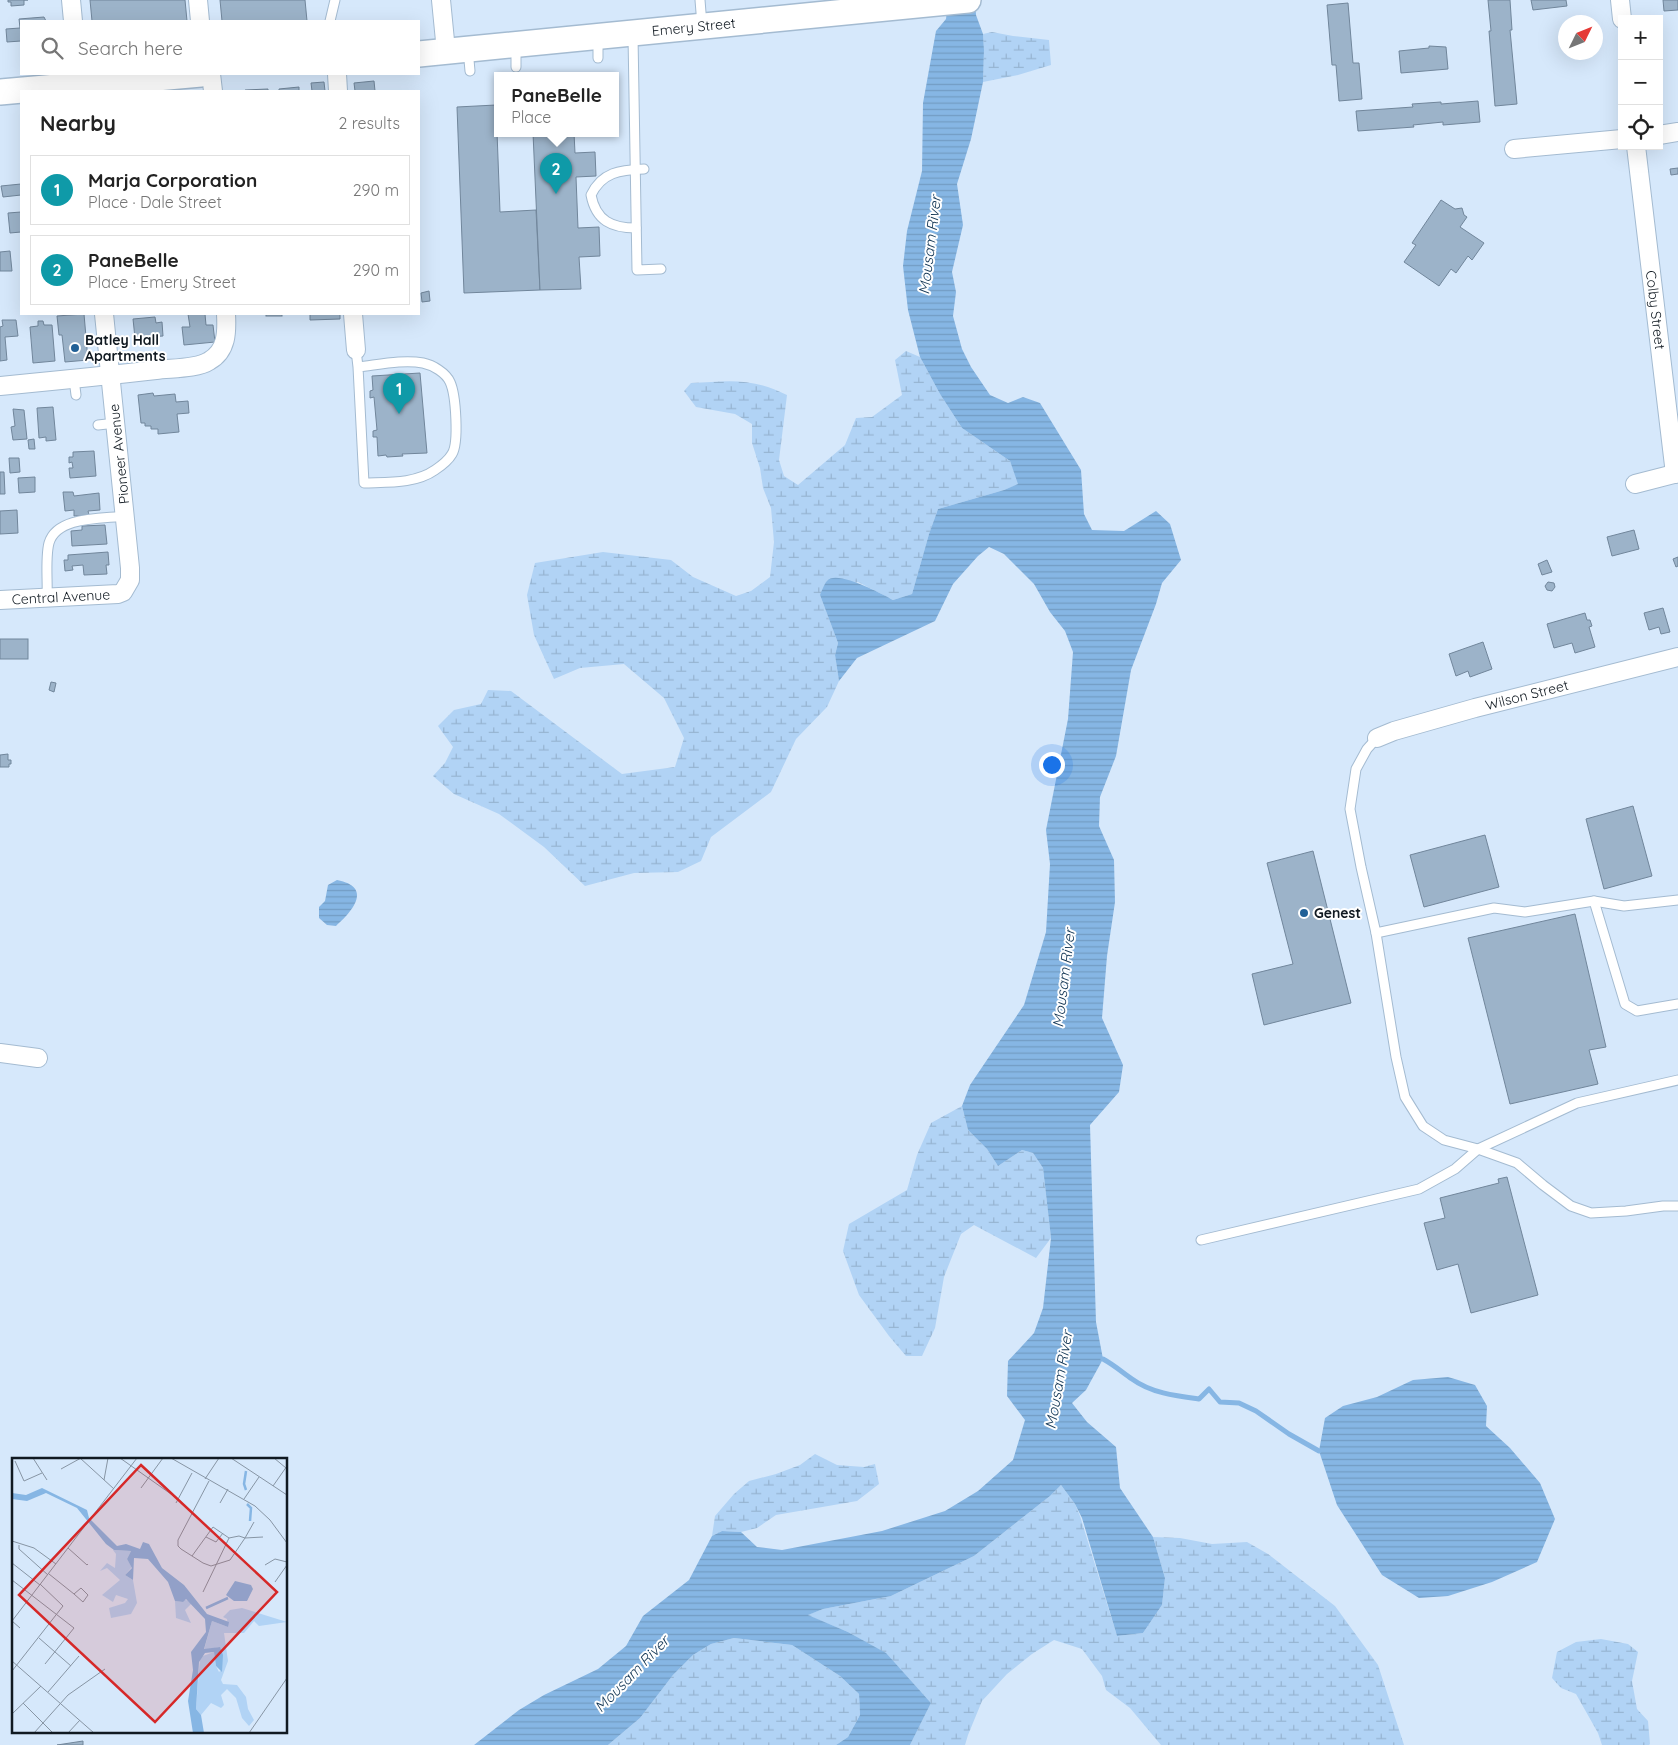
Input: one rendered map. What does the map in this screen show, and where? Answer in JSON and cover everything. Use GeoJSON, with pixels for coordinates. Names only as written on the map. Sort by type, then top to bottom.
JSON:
{"type":"FeatureCollection","features":[{"type":"Feature","properties":{"kind":"street"},"geometry":{"type":"LineString","coordinates":[[71,0],[73,20]]}},
{"type":"Feature","properties":{"kind":"street"},"geometry":{"type":"LineString","coordinates":[[198,0],[200,20]]}},
{"type":"Feature","properties":{"kind":"street"},"geometry":{"type":"LineString","coordinates":[[441,0],[462,57]]}},
{"type":"Feature","properties":{"kind":"street","name":"Emery Street"},"geometry":{"type":"LineString","coordinates":[[420,54],[462,57],[516,55],[598,47],[633,33],[968,0]]}},
{"type":"Feature","properties":{"kind":"street"},"geometry":{"type":"LineString","coordinates":[[1620,0],[1622,15]]}},
{"type":"Feature","properties":{"kind":"street"},"geometry":{"type":"LineString","coordinates":[[0,92],[80,83],[188,75]]}},
{"type":"Feature","properties":{"kind":"street"},"geometry":{"type":"LineString","coordinates":[[211,75],[212,90]]}},
{"type":"Feature","properties":{"kind":"street"},"geometry":{"type":"LineString","coordinates":[[337,75],[338,90]]}},
{"type":"Feature","properties":{"kind":"street"},"geometry":{"type":"LineString","coordinates":[[1663,134],[1678,132]]}},
{"type":"Feature","properties":{"kind":"street"},"geometry":{"type":"LineString","coordinates":[[1514,149],[1618,139]]}},
{"type":"Feature","properties":{"kind":"street","name":"Colby Street"},"geometry":{"type":"LineString","coordinates":[[1636,150],[1676,474]]}},
{"type":"Feature","properties":{"kind":"street","name":"Pioneer Avenue"},"geometry":{"type":"LineString","coordinates":[[104,315],[130,568],[130,580],[123,592]]}},
{"type":"Feature","properties":{"kind":"street"},"geometry":{"type":"LineString","coordinates":[[0,386],[75,387],[111,376],[193,366],[208,362],[219,353],[225,340],[226,315]]}},
{"type":"Feature","properties":{"kind":"street"},"geometry":{"type":"LineString","coordinates":[[353,315],[357,359]]}},
{"type":"Feature","properties":{"kind":"street"},"geometry":{"type":"LineString","coordinates":[[1635,484],[1676,474]]}},
{"type":"Feature","properties":{"kind":"street","name":"Central Avenue"},"geometry":{"type":"LineString","coordinates":[[0,600],[105,595],[123,592]]}},
{"type":"Feature","properties":{"kind":"street","name":"Wilson Street"},"geometry":{"type":"LineString","coordinates":[[1377,738],[1394,731],[1475,708],[1678,657]]}},
{"type":"Feature","properties":{"kind":"street"},"geometry":{"type":"LineString","coordinates":[[0,1054],[38,1058]]}},
{"type":"Feature","properties":{"kind":"lane"},"geometry":{"type":"LineString","coordinates":[[330,20],[335,0]]}},
{"type":"Feature","properties":{"kind":"lane"},"geometry":{"type":"LineString","coordinates":[[700,0],[702,26]]}},
{"type":"Feature","properties":{"kind":"lane"},"geometry":{"type":"LineString","coordinates":[[633,33],[640,169],[636,228],[637,270],[661,269]]}},
{"type":"Feature","properties":{"kind":"lane"},"geometry":{"type":"LineString","coordinates":[[636,228],[626,228],[611,224],[596,213],[592,195],[595,187],[614,172],[640,169]]}},
{"type":"Feature","properties":{"kind":"lane"},"geometry":{"type":"LineString","coordinates":[[357,359],[396,363],[423,363],[434,367],[446,376],[451,383],[454,397],[456,433],[452,454],[428,474],[401,482],[364,483],[357,359]]}},
{"type":"Feature","properties":{"kind":"lane"},"geometry":{"type":"LineString","coordinates":[[98,424],[116,423]]}},
{"type":"Feature","properties":{"kind":"lane"},"geometry":{"type":"LineString","coordinates":[[47,598],[49,544],[53,535],[60,528],[73,522],[125,516]]}},
{"type":"Feature","properties":{"kind":"lane"},"geometry":{"type":"LineString","coordinates":[[1377,738],[1367,749],[1356,769],[1350,809],[1376,932],[1404,1097],[1423,1126],[1444,1140],[1517,1162],[1571,1206],[1591,1213],[1626,1212],[1664,1206],[1678,1206]]}},
{"type":"Feature","properties":{"kind":"lane"},"geometry":{"type":"LineString","coordinates":[[1376,932],[1494,908],[1525,912],[1594,901],[1624,906],[1678,900]]}},
{"type":"Feature","properties":{"kind":"lane"},"geometry":{"type":"LineString","coordinates":[[1594,901],[1625,1004],[1637,1012],[1678,1004]]}},
{"type":"Feature","properties":{"kind":"lane"},"geometry":{"type":"LineString","coordinates":[[1201,1240],[1419,1189],[1455,1169],[1478,1149],[1577,1103],[1678,1080]]}},
{"type":"Feature","properties":{"kind":"green space"},"geometry":{"type":"Polygon","coordinates":[[[992,32],[1049,40],[1051,65],[1018,75],[983,82],[983,34],[992,32]]]}},
{"type":"Feature","properties":{"kind":"green space"},"geometry":{"type":"Polygon","coordinates":[[[906,351],[920,357],[940,394],[962,428],[1010,461],[1019,484],[938,509],[912,594],[893,600],[858,582],[820,595],[838,643],[835,655],[839,681],[827,707],[796,739],[771,792],[711,837],[701,861],[678,872],[634,873],[585,886],[544,847],[499,814],[454,794],[433,776],[445,763],[453,747],[438,726],[454,710],[481,704],[488,690],[511,691],[622,774],[675,767],[684,738],[664,698],[624,664],[580,668],[554,679],[534,635],[527,595],[535,563],[603,552],[671,560],[693,577],[736,596],[751,591],[770,577],[774,542],[771,508],[763,488],[760,468],[752,443],[752,424],[735,414],[696,407],[684,391],[691,383],[740,382],[762,385],[787,395],[779,460],[784,476],[798,485],[845,445],[856,418],[872,417],[902,395],[895,360],[906,351]]]}},
{"type":"Feature","properties":{"kind":"green space"},"geometry":{"type":"Polygon","coordinates":[[[962,1106],[968,1130],[987,1149],[998,1166],[1022,1150],[1033,1153],[1043,1168],[1051,1238],[1036,1258],[974,1225],[961,1234],[944,1277],[935,1328],[922,1356],[906,1356],[859,1295],[843,1251],[849,1224],[907,1190],[917,1155],[931,1123],[962,1106]]]}},
{"type":"Feature","properties":{"kind":"green space"},"geometry":{"type":"Polygon","coordinates":[[[815,1454],[837,1465],[864,1467],[875,1464],[879,1484],[857,1501],[776,1515],[757,1528],[741,1532],[722,1531],[712,1536],[715,1516],[734,1494],[749,1481],[800,1465],[815,1454]]]}},
{"type":"Feature","properties":{"kind":"green space"},"geometry":{"type":"Polygon","coordinates":[[[1061,1485],[1075,1504],[1080,1516],[1117,1636],[1143,1633],[1162,1605],[1165,1578],[1153,1537],[1180,1538],[1212,1544],[1247,1542],[1268,1554],[1335,1606],[1378,1665],[1404,1745],[1161,1745],[1130,1708],[1106,1690],[1102,1676],[1082,1649],[1054,1640],[1032,1654],[1007,1674],[982,1701],[965,1745],[910,1745],[931,1703],[885,1653],[848,1632],[807,1615],[823,1609],[891,1596],[974,1556],[1050,1496],[1061,1485]]]}},
{"type":"Feature","properties":{"kind":"green space"},"geometry":{"type":"Polygon","coordinates":[[[734,1638],[792,1645],[840,1676],[859,1694],[860,1715],[848,1737],[836,1745],[608,1745],[640,1718],[673,1675],[693,1655],[711,1644],[734,1638]]]}},
{"type":"Feature","properties":{"kind":"green space"},"geometry":{"type":"Polygon","coordinates":[[[1601,1639],[1628,1644],[1638,1652],[1632,1681],[1637,1709],[1648,1721],[1649,1745],[1602,1745],[1598,1733],[1576,1694],[1561,1688],[1552,1678],[1557,1652],[1576,1642],[1601,1639]]]}},
{"type":"Feature","properties":{"kind":"water","name":"Mousam River"},"geometry":{"type":"Polygon","coordinates":[[[948,0],[975,0],[976,15],[983,34],[984,50],[983,82],[971,139],[957,184],[963,225],[952,272],[956,292],[953,316],[962,349],[971,367],[990,395],[1008,403],[1023,397],[1040,403],[1081,470],[1084,514],[1092,530],[1124,531],[1156,511],[1170,524],[1181,560],[1162,583],[1131,670],[1116,756],[1100,797],[1099,826],[1114,860],[1115,902],[1107,956],[1102,1018],[1123,1065],[1119,1092],[1090,1125],[1096,1322],[1103,1359],[1086,1390],[1072,1403],[1087,1422],[1116,1447],[1120,1488],[1153,1537],[1165,1578],[1162,1605],[1143,1633],[1117,1636],[1082,1518],[1075,1504],[1061,1485],[1050,1496],[974,1556],[891,1596],[823,1609],[808,1615],[848,1632],[886,1653],[931,1703],[910,1745],[836,1745],[848,1737],[860,1715],[859,1694],[840,1676],[792,1645],[734,1638],[711,1644],[693,1655],[673,1675],[640,1718],[608,1745],[474,1745],[519,1710],[544,1695],[598,1669],[626,1646],[643,1616],[689,1580],[712,1536],[722,1531],[741,1532],[757,1547],[782,1550],[882,1531],[945,1511],[978,1491],[1013,1460],[1025,1420],[1007,1396],[1008,1361],[1034,1333],[1043,1308],[1051,1238],[1043,1168],[1033,1153],[1022,1150],[998,1166],[987,1149],[968,1130],[962,1106],[970,1085],[1024,1005],[1046,932],[1050,864],[1046,830],[1068,719],[1073,652],[1065,631],[1050,612],[1034,584],[1004,554],[989,547],[978,556],[953,584],[935,621],[857,658],[839,681],[835,655],[838,643],[820,595],[826,582],[832,578],[849,580],[893,600],[912,594],[938,509],[1004,490],[1018,484],[1010,461],[962,428],[940,394],[920,357],[908,310],[903,266],[907,231],[922,171],[923,103],[936,31],[946,19],[948,0]]]}},
{"type":"Feature","properties":{"kind":"water"},"geometry":{"type":"Polygon","coordinates":[[[337,880],[348,883],[354,888],[357,894],[356,900],[353,907],[336,926],[327,925],[319,918],[319,907],[325,901],[328,885],[337,880]]]}},
{"type":"Feature","properties":{"kind":"water"},"geometry":{"type":"Polygon","coordinates":[[[1448,1377],[1475,1385],[1487,1406],[1486,1426],[1510,1448],[1540,1483],[1555,1519],[1537,1562],[1492,1582],[1448,1596],[1419,1598],[1382,1575],[1337,1505],[1319,1451],[1325,1418],[1343,1406],[1377,1397],[1413,1380],[1448,1377]]]}},
{"type":"Feature","properties":{"kind":"building"},"geometry":{"type":"Polygon","coordinates":[[[8,0],[24,0],[24,5],[11,6],[11,2],[8,2],[8,0]]]}},
{"type":"Feature","properties":{"kind":"building"},"geometry":{"type":"Polygon","coordinates":[[[90,0],[185,0],[187,20],[92,20],[90,0]]]}},
{"type":"Feature","properties":{"kind":"building"},"geometry":{"type":"Polygon","coordinates":[[[220,0],[305,0],[307,20],[222,20],[220,0]]]}},
{"type":"Feature","properties":{"kind":"building"},"geometry":{"type":"Polygon","coordinates":[[[1488,0],[1510,0],[1512,30],[1510,30],[1517,104],[1495,106],[1488,0]]]}},
{"type":"Feature","properties":{"kind":"building"},"geometry":{"type":"Polygon","coordinates":[[[1531,0],[1566,0],[1567,6],[1533,10],[1531,0]]]}},
{"type":"Feature","properties":{"kind":"building"},"geometry":{"type":"Polygon","coordinates":[[[1663,0],[1678,0],[1678,10],[1664,11],[1663,0]]]}},
{"type":"Feature","properties":{"kind":"building"},"geometry":{"type":"Polygon","coordinates":[[[1348,3],[1353,63],[1359,63],[1362,99],[1339,101],[1336,65],[1332,65],[1327,5],[1348,3]]]}},
{"type":"Feature","properties":{"kind":"building"},"geometry":{"type":"Polygon","coordinates":[[[44,17],[46,20],[20,20],[20,28],[19,19],[44,17]]]}},
{"type":"Feature","properties":{"kind":"building"},"geometry":{"type":"Polygon","coordinates":[[[20,28],[20,41],[7,42],[6,29],[20,28]]]}},
{"type":"Feature","properties":{"kind":"building"},"geometry":{"type":"Polygon","coordinates":[[[1429,46],[1446,47],[1448,69],[1401,73],[1399,51],[1429,48],[1429,46]]]}},
{"type":"Feature","properties":{"kind":"building"},"geometry":{"type":"Polygon","coordinates":[[[374,81],[375,90],[355,90],[354,83],[374,81]]]}},
{"type":"Feature","properties":{"kind":"building"},"geometry":{"type":"Polygon","coordinates":[[[324,82],[325,90],[312,90],[311,83],[324,82]]]}},
{"type":"Feature","properties":{"kind":"building"},"geometry":{"type":"Polygon","coordinates":[[[299,87],[299,90],[279,89],[299,87]]]}},
{"type":"Feature","properties":{"kind":"building"},"geometry":{"type":"Polygon","coordinates":[[[1478,101],[1480,122],[1443,125],[1443,122],[1413,125],[1414,127],[1358,131],[1356,111],[1413,107],[1412,104],[1478,101]]]}},
{"type":"Feature","properties":{"kind":"building"},"geometry":{"type":"Polygon","coordinates":[[[494,105],[494,137],[497,137],[500,212],[536,210],[540,290],[464,293],[457,107],[494,105]]]}},
{"type":"Feature","properties":{"kind":"building"},"geometry":{"type":"Polygon","coordinates":[[[533,137],[574,137],[575,153],[595,152],[596,176],[576,177],[578,228],[599,227],[600,256],[579,257],[581,289],[540,290],[533,137]]]}},
{"type":"Feature","properties":{"kind":"building"},"geometry":{"type":"Polygon","coordinates":[[[1678,168],[1678,174],[1671,175],[1670,169],[1678,168]]]}},
{"type":"Feature","properties":{"kind":"building"},"geometry":{"type":"Polygon","coordinates":[[[20,184],[20,195],[3,197],[1,186],[20,184]]]}},
{"type":"Feature","properties":{"kind":"building"},"geometry":{"type":"Polygon","coordinates":[[[1441,200],[1455,209],[1462,208],[1464,215],[1467,217],[1460,227],[1484,243],[1472,260],[1468,256],[1456,273],[1451,269],[1439,286],[1404,262],[1416,245],[1412,243],[1441,200]]]}},
{"type":"Feature","properties":{"kind":"building"},"geometry":{"type":"Polygon","coordinates":[[[20,212],[20,232],[10,233],[8,213],[20,212]]]}},
{"type":"Feature","properties":{"kind":"building"},"geometry":{"type":"Polygon","coordinates":[[[10,251],[12,271],[0,271],[0,252],[10,251]]]}},
{"type":"Feature","properties":{"kind":"building"},"geometry":{"type":"Polygon","coordinates":[[[429,291],[430,301],[422,302],[421,293],[429,291]]]}},
{"type":"Feature","properties":{"kind":"building","name":"Batley Hall Apartments"},"geometry":{"type":"Polygon","coordinates":[[[84,315],[88,360],[65,362],[62,335],[59,335],[57,316],[84,315]]]}},
{"type":"Feature","properties":{"kind":"building"},"geometry":{"type":"Polygon","coordinates":[[[188,315],[205,315],[206,325],[213,325],[215,342],[184,345],[182,327],[190,327],[188,315]]]}},
{"type":"Feature","properties":{"kind":"building"},"geometry":{"type":"Polygon","coordinates":[[[266,315],[282,315],[282,316],[266,315]]]}},
{"type":"Feature","properties":{"kind":"building"},"geometry":{"type":"Polygon","coordinates":[[[310,315],[340,315],[340,319],[310,320],[310,315]]]}},
{"type":"Feature","properties":{"kind":"building"},"geometry":{"type":"Polygon","coordinates":[[[155,317],[156,323],[162,322],[163,336],[135,338],[133,319],[155,317]]]}},
{"type":"Feature","properties":{"kind":"building"},"geometry":{"type":"Polygon","coordinates":[[[2,320],[16,320],[18,336],[5,337],[7,360],[0,361],[0,327],[3,326],[2,320]]]}},
{"type":"Feature","properties":{"kind":"building"},"geometry":{"type":"Polygon","coordinates":[[[38,321],[43,321],[44,325],[52,325],[55,361],[33,363],[30,327],[38,326],[38,321]]]}},
{"type":"Feature","properties":{"kind":"building"},"geometry":{"type":"Polygon","coordinates":[[[420,373],[427,453],[387,457],[386,455],[378,456],[377,437],[373,437],[373,431],[377,430],[374,397],[370,398],[370,391],[373,390],[372,376],[420,373]]]}},
{"type":"Feature","properties":{"kind":"building"},"geometry":{"type":"Polygon","coordinates":[[[153,393],[154,396],[175,394],[176,402],[188,401],[189,413],[177,414],[179,432],[158,434],[158,429],[151,429],[151,426],[145,426],[145,423],[141,423],[138,395],[153,393]]]}},
{"type":"Feature","properties":{"kind":"building"},"geometry":{"type":"Polygon","coordinates":[[[53,407],[56,440],[46,441],[46,437],[39,438],[37,408],[53,407]]]}},
{"type":"Feature","properties":{"kind":"building"},"geometry":{"type":"Polygon","coordinates":[[[13,409],[24,410],[27,439],[13,440],[11,427],[15,426],[13,409]]]}},
{"type":"Feature","properties":{"kind":"building"},"geometry":{"type":"Polygon","coordinates":[[[34,439],[35,449],[29,449],[28,440],[34,439]]]}},
{"type":"Feature","properties":{"kind":"building"},"geometry":{"type":"Polygon","coordinates":[[[94,451],[96,476],[70,478],[69,468],[73,468],[72,462],[69,463],[69,457],[73,457],[73,452],[94,451]]]}},
{"type":"Feature","properties":{"kind":"building"},"geometry":{"type":"Polygon","coordinates":[[[9,458],[19,458],[20,472],[10,473],[9,458]]]}},
{"type":"Feature","properties":{"kind":"building"},"geometry":{"type":"Polygon","coordinates":[[[0,472],[4,472],[5,494],[0,494],[0,472]]]}},
{"type":"Feature","properties":{"kind":"building"},"geometry":{"type":"Polygon","coordinates":[[[35,477],[35,492],[19,493],[18,478],[35,477]]]}},
{"type":"Feature","properties":{"kind":"building"},"geometry":{"type":"Polygon","coordinates":[[[63,492],[73,492],[74,496],[99,493],[100,510],[88,511],[89,515],[74,516],[74,510],[65,511],[63,492]]]}},
{"type":"Feature","properties":{"kind":"building"},"geometry":{"type":"Polygon","coordinates":[[[17,510],[18,533],[0,534],[0,511],[17,510]]]}},
{"type":"Feature","properties":{"kind":"building"},"geometry":{"type":"Polygon","coordinates":[[[105,525],[107,544],[72,546],[71,531],[82,530],[82,526],[105,525]]]}},
{"type":"Feature","properties":{"kind":"building"},"geometry":{"type":"Polygon","coordinates":[[[1634,530],[1639,549],[1612,556],[1607,537],[1634,530]]]}},
{"type":"Feature","properties":{"kind":"building"},"geometry":{"type":"Polygon","coordinates":[[[108,552],[109,565],[106,565],[107,574],[84,575],[83,565],[72,566],[73,570],[65,571],[64,560],[68,560],[68,555],[108,552]]]}},
{"type":"Feature","properties":{"kind":"building"},"geometry":{"type":"Polygon","coordinates":[[[1678,557],[1678,566],[1676,567],[1673,559],[1678,557]]]}},
{"type":"Feature","properties":{"kind":"building"},"geometry":{"type":"Polygon","coordinates":[[[1547,560],[1552,572],[1542,575],[1538,564],[1547,560]]]}},
{"type":"Feature","properties":{"kind":"building"},"geometry":{"type":"Polygon","coordinates":[[[1548,582],[1554,583],[1555,587],[1552,591],[1547,590],[1545,586],[1548,582]]]}},
{"type":"Feature","properties":{"kind":"building"},"geometry":{"type":"Polygon","coordinates":[[[1663,608],[1670,632],[1661,634],[1659,627],[1649,630],[1644,613],[1663,608]]]}},
{"type":"Feature","properties":{"kind":"building"},"geometry":{"type":"Polygon","coordinates":[[[1585,613],[1587,620],[1590,620],[1592,626],[1589,627],[1595,647],[1575,653],[1572,643],[1554,648],[1547,624],[1585,613]]]}},
{"type":"Feature","properties":{"kind":"building"},"geometry":{"type":"Polygon","coordinates":[[[0,639],[28,639],[28,659],[0,659],[0,639]]]}},
{"type":"Feature","properties":{"kind":"building"},"geometry":{"type":"Polygon","coordinates":[[[1483,642],[1492,669],[1470,677],[1468,671],[1456,676],[1449,654],[1483,642]]]}},
{"type":"Feature","properties":{"kind":"building"},"geometry":{"type":"Polygon","coordinates":[[[51,682],[56,683],[54,692],[49,690],[51,682]]]}},
{"type":"Feature","properties":{"kind":"building"},"geometry":{"type":"Polygon","coordinates":[[[8,754],[8,760],[11,760],[11,764],[9,764],[9,767],[0,767],[0,755],[8,754]]]}},
{"type":"Feature","properties":{"kind":"building"},"geometry":{"type":"Polygon","coordinates":[[[1633,806],[1652,876],[1604,889],[1586,819],[1633,806]]]}},
{"type":"Feature","properties":{"kind":"building"},"geometry":{"type":"Polygon","coordinates":[[[1485,835],[1499,887],[1424,907],[1410,855],[1485,835]]]}},
{"type":"Feature","properties":{"kind":"building","name":"Genest"},"geometry":{"type":"Polygon","coordinates":[[[1313,851],[1351,1003],[1264,1025],[1252,974],[1293,964],[1267,863],[1313,851]]]}},
{"type":"Feature","properties":{"kind":"building"},"geometry":{"type":"Polygon","coordinates":[[[1575,914],[1606,1047],[1589,1050],[1598,1084],[1510,1104],[1468,938],[1575,914]]]}},
{"type":"Feature","properties":{"kind":"building"},"geometry":{"type":"Polygon","coordinates":[[[1507,1177],[1538,1295],[1471,1313],[1458,1264],[1437,1270],[1424,1223],[1445,1218],[1440,1198],[1499,1183],[1498,1179],[1507,1177]]]}},
{"type":"Feature","properties":{"kind":"building"},"geometry":{"type":"Polygon","coordinates":[[[83,1741],[83,1745],[57,1745],[83,1741]]]}},
{"type":"Feature","properties":{"kind":"waterway"},"geometry":{"type":"LineString","coordinates":[[1103,1359],[1139,1384],[1164,1393],[1199,1399],[1209,1389],[1220,1402],[1239,1403],[1256,1411],[1289,1434],[1319,1451]]}},
{"type":"Feature","properties":{"kind":"place","name":"PaneBelle"},"geometry":{"type":"Point","coordinates":[556,194]}},
{"type":"Feature","properties":{"kind":"place","name":"Batley Hall Apartments"},"geometry":{"type":"Point","coordinates":[75,348]}},
{"type":"Feature","properties":{"kind":"place","name":"Marja Corporation"},"geometry":{"type":"Point","coordinates":[399,414]}},
{"type":"Feature","properties":{"kind":"place","name":"Genest"},"geometry":{"type":"Point","coordinates":[1304,913]}}]}
